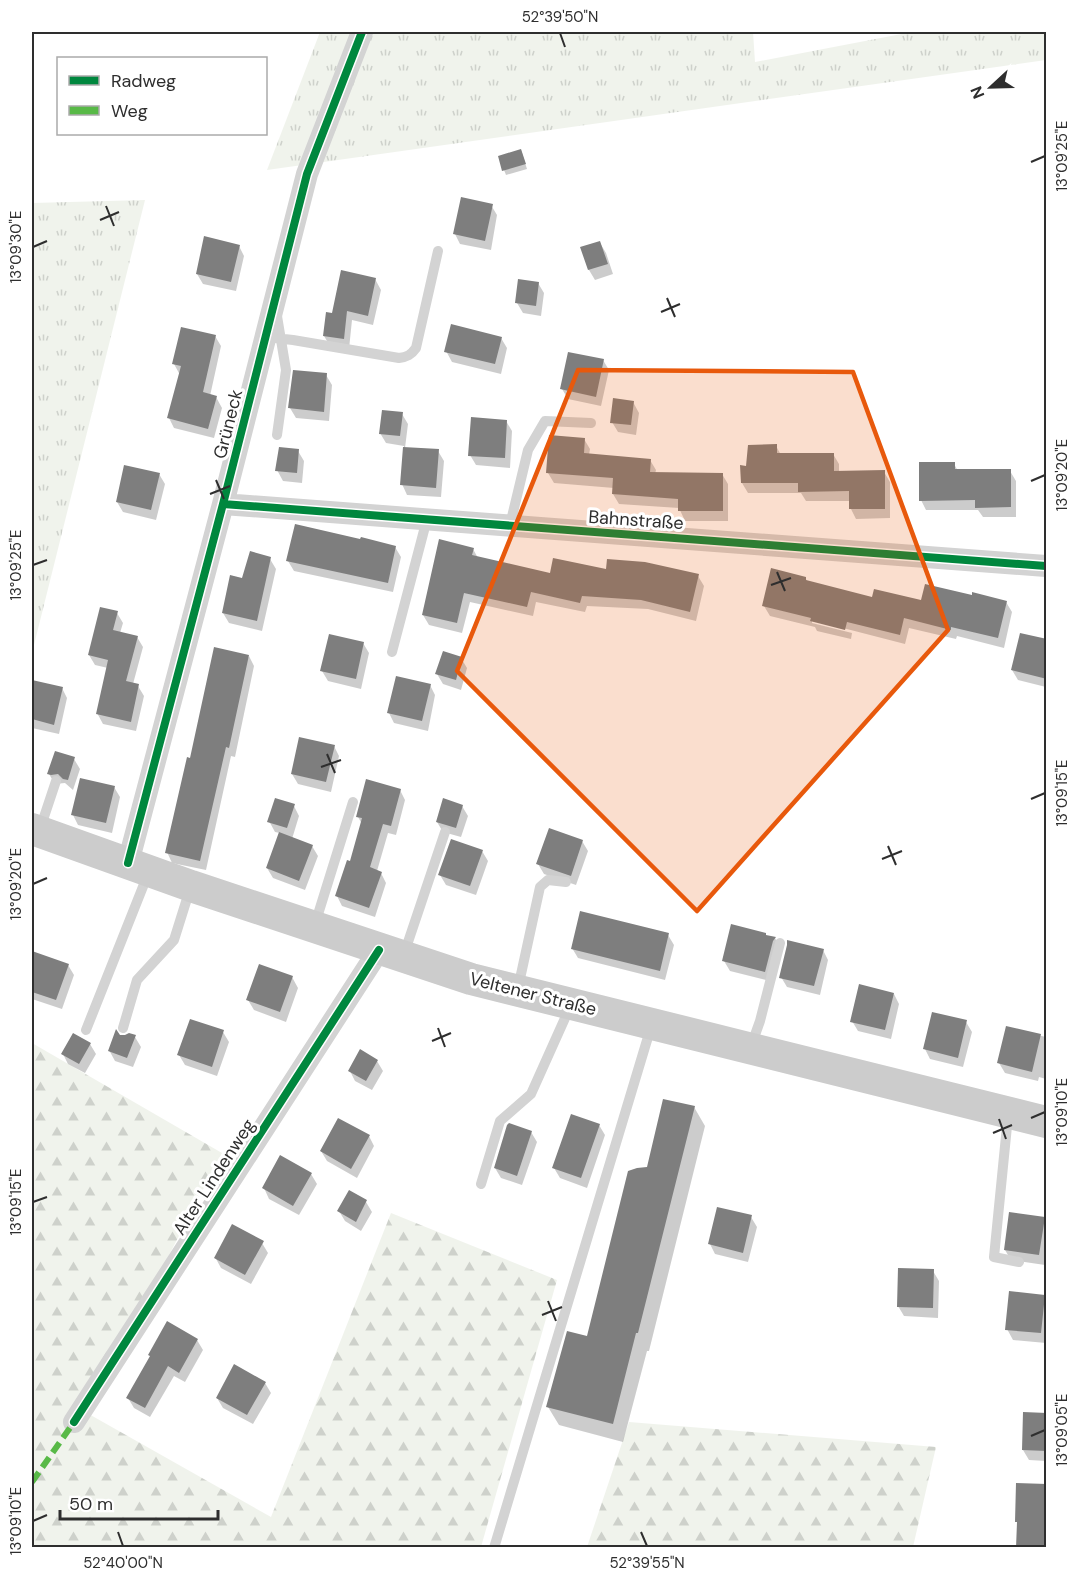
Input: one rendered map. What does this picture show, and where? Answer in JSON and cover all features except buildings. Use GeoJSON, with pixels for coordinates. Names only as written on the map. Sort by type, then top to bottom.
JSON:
{"type":"FeatureCollection","features":[{"type":"Feature","properties":{"kind":"main road","name":"Veltener Straße"},"geometry":{"type":"LineString","coordinates":[[35,831],[191,886],[471,979],[1047,1122]]}},
{"type":"Feature","properties":{"kind":"street","name":"Grüneck"},"geometry":{"type":"LineString","coordinates":[[139,867],[223,504],[273,338],[275,300],[308,174],[362,32]]}},
{"type":"Feature","properties":{"kind":"street","name":"Bahnstraße"},"geometry":{"type":"LineString","coordinates":[[223,504],[1047,566]]}},
{"type":"Feature","properties":{"kind":"street","name":"Alter Lindenweg"},"geometry":{"type":"LineString","coordinates":[[74,1422],[391,953]]}},
{"type":"Feature","properties":{"kind":"lane"},"geometry":{"type":"LineString","coordinates":[[277,435],[286,370],[273,338],[399,358],[407,357],[416,348],[438,251]]}},
{"type":"Feature","properties":{"kind":"lane"},"geometry":{"type":"LineString","coordinates":[[510,525],[528,450],[545,421],[591,423]]}},
{"type":"Feature","properties":{"kind":"lane"},"geometry":{"type":"LineString","coordinates":[[392,652],[427,519]]}},
{"type":"Feature","properties":{"kind":"lane"},"geometry":{"type":"LineString","coordinates":[[35,831],[56,781]]}},
{"type":"Feature","properties":{"kind":"lane"},"geometry":{"type":"LineString","coordinates":[[314,927],[353,802]]}},
{"type":"Feature","properties":{"kind":"lane"},"geometry":{"type":"LineString","coordinates":[[391,953],[445,832]]}},
{"type":"Feature","properties":{"kind":"lane"},"geometry":{"type":"LineString","coordinates":[[86,1030],[139,867]]}},
{"type":"Feature","properties":{"kind":"lane"},"geometry":{"type":"LineString","coordinates":[[517,991],[540,887],[548,880],[566,882]]}},
{"type":"Feature","properties":{"kind":"lane"},"geometry":{"type":"LineString","coordinates":[[123,1028],[137,980],[174,940],[191,886]]}},
{"type":"Feature","properties":{"kind":"lane"},"geometry":{"type":"LineString","coordinates":[[750,1049],[760,1021],[780,943]]}},
{"type":"Feature","properties":{"kind":"lane"},"geometry":{"type":"LineString","coordinates":[[481,1184],[500,1121],[531,1094],[572,1004]]}},
{"type":"Feature","properties":{"kind":"lane"},"geometry":{"type":"LineString","coordinates":[[495,1548],[652,1024]]}},
{"type":"Feature","properties":{"kind":"lane"},"geometry":{"type":"LineString","coordinates":[[1008,1113],[994,1257],[1018,1262]]}},
{"type":"Feature","properties":{"kind":"highlighted area"},"geometry":{"type":"Polygon","coordinates":[[[578,370],[853,372],[948,630],[697,911],[457,671],[578,370]]]}},
{"type":"Feature","properties":{"kind":"green space"},"geometry":{"type":"Polygon","coordinates":[[[320,32],[753,32],[755,62],[912,32],[1046,32],[1046,60],[267,170],[320,32]]]}},
{"type":"Feature","properties":{"kind":"green space"},"geometry":{"type":"Polygon","coordinates":[[[145,200],[32,653],[32,203],[145,200]]]}},
{"type":"Feature","properties":{"kind":"green space"},"geometry":{"type":"Polygon","coordinates":[[[32,1043],[222,1153],[87,1413],[271,1517],[391,1213],[557,1280],[481,1547],[32,1547],[32,1043]]]}},
{"type":"Feature","properties":{"kind":"green space"},"geometry":{"type":"Polygon","coordinates":[[[629,1422],[936,1447],[913,1547],[587,1547],[629,1422]]]}},
{"type":"Feature","properties":{"kind":"marked path"},"geometry":{"type":"LineString","coordinates":[[32,1482],[74,1422]]}},
{"type":"Feature","properties":{"kind":"cycle path"},"geometry":{"type":"LineString","coordinates":[[128,863],[307,174],[362,32]]}},
{"type":"Feature","properties":{"kind":"cycle path"},"geometry":{"type":"LineString","coordinates":[[223,504],[1046,566]]}},
{"type":"Feature","properties":{"kind":"cycle path"},"geometry":{"type":"LineString","coordinates":[[74,1422],[379,950]]}}]}
